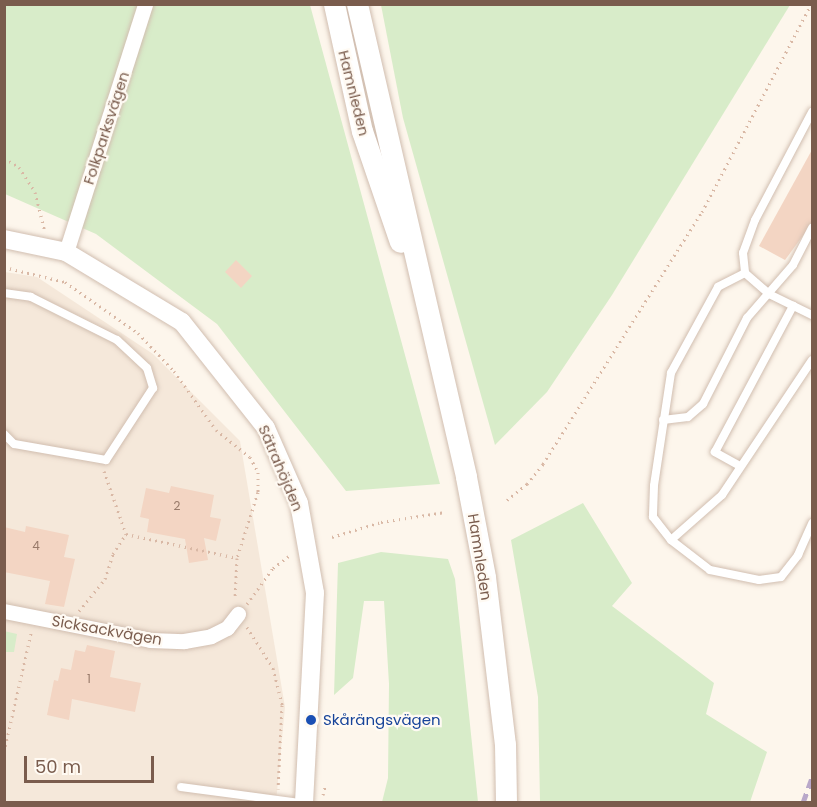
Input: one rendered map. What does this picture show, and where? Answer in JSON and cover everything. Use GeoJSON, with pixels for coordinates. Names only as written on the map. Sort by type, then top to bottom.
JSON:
{"type":"FeatureCollection","features":[{"type":"Feature","properties":{"kind":"main road","name":"Hamnleden"},"geometry":{"type":"LineString","coordinates":[[334,4],[362,131],[427,316]]}},
{"type":"Feature","properties":{"kind":"main road","name":"Hamnleden"},"geometry":{"type":"LineString","coordinates":[[357,4],[427,316],[466,477],[485,577],[505,744],[506,802]]}},
{"type":"Feature","properties":{"kind":"street","name":"Folkparksvägen"},"geometry":{"type":"LineString","coordinates":[[66,252],[145,4]]}},
{"type":"Feature","properties":{"kind":"street","name":"Sätrahöjden"},"geometry":{"type":"LineString","coordinates":[[4,239],[47,245],[66,252],[182,322],[266,428],[299,503],[315,593],[304,802]]}},
{"type":"Feature","properties":{"kind":"street","name":"Sicksackvägen"},"geometry":{"type":"LineString","coordinates":[[4,611],[150,640],[184,641],[211,636],[226,628],[238,614]]}},
{"type":"Feature","properties":{"kind":"lane"},"geometry":{"type":"LineString","coordinates":[[813,112],[755,220],[743,253],[745,273],[769,294],[813,315]]}},
{"type":"Feature","properties":{"kind":"lane"},"geometry":{"type":"LineString","coordinates":[[663,420],[688,417],[703,404],[747,318],[793,265],[813,228]]}},
{"type":"Feature","properties":{"kind":"lane"},"geometry":{"type":"LineString","coordinates":[[745,273],[718,287],[682,348],[671,372],[663,420],[653,517],[671,540],[710,570],[759,580],[781,577],[798,555],[813,523]]}},
{"type":"Feature","properties":{"kind":"lane"},"geometry":{"type":"LineString","coordinates":[[4,293],[31,297],[88,323],[117,340],[147,368],[153,388],[106,460],[14,444],[4,434]]}},
{"type":"Feature","properties":{"kind":"lane"},"geometry":{"type":"LineString","coordinates":[[740,466],[715,452],[793,306]]}},
{"type":"Feature","properties":{"kind":"lane"},"geometry":{"type":"LineString","coordinates":[[671,540],[722,495],[813,360]]}},
{"type":"Feature","properties":{"kind":"lane"},"geometry":{"type":"LineString","coordinates":[[181,787],[294,802]]}},
{"type":"Feature","properties":{"kind":"path"},"geometry":{"type":"LineString","coordinates":[[507,500],[527,484],[543,464],[702,212],[811,4]]}},
{"type":"Feature","properties":{"kind":"path"},"geometry":{"type":"LineString","coordinates":[[4,158],[19,167],[34,192],[47,245]]}},
{"type":"Feature","properties":{"kind":"path"},"geometry":{"type":"LineString","coordinates":[[4,267],[65,282],[138,333],[174,371],[205,418],[250,457],[258,472],[258,492],[237,558],[234,594],[238,614],[273,668],[282,705],[278,800]]}},
{"type":"Feature","properties":{"kind":"path"},"geometry":{"type":"LineString","coordinates":[[100,460],[126,534]]}},
{"type":"Feature","properties":{"kind":"path"},"geometry":{"type":"LineString","coordinates":[[332,537],[381,522],[445,512]]}},
{"type":"Feature","properties":{"kind":"path"},"geometry":{"type":"LineString","coordinates":[[126,534],[237,558]]}},
{"type":"Feature","properties":{"kind":"path"},"geometry":{"type":"LineString","coordinates":[[68,624],[105,579],[113,554],[126,534]]}},
{"type":"Feature","properties":{"kind":"path"},"geometry":{"type":"LineString","coordinates":[[238,614],[273,568],[291,554]]}},
{"type":"Feature","properties":{"kind":"path"},"geometry":{"type":"LineString","coordinates":[[4,752],[34,617]]}},
{"type":"Feature","properties":{"kind":"shaded area"},"geometry":{"type":"Polygon","coordinates":[[[5,272],[37,277],[153,354],[240,441],[285,707],[276,802],[5,802],[5,272]]]}},
{"type":"Feature","properties":{"kind":"green space"},"geometry":{"type":"Polygon","coordinates":[[[5,5],[310,5],[440,484],[346,491],[217,324],[96,234],[5,194],[5,5]]]}},
{"type":"Feature","properties":{"kind":"green space"},"geometry":{"type":"Polygon","coordinates":[[[381,5],[790,5],[612,295],[547,392],[495,445],[403,118],[381,5]]]}},
{"type":"Feature","properties":{"kind":"green space"},"geometry":{"type":"Polygon","coordinates":[[[583,503],[632,583],[612,606],[714,683],[706,714],[767,752],[750,802],[540,802],[538,697],[511,540],[583,503]]]}},
{"type":"Feature","properties":{"kind":"green space"},"geometry":{"type":"Polygon","coordinates":[[[381,552],[448,559],[455,579],[478,802],[382,802],[388,778],[389,684],[384,601],[364,601],[353,678],[334,695],[338,563],[381,552]]]}},
{"type":"Feature","properties":{"kind":"green space"},"geometry":{"type":"Polygon","coordinates":[[[4,631],[17,634],[14,652],[5,652],[4,631]]]}},
{"type":"Feature","properties":{"kind":"building"},"geometry":{"type":"Polygon","coordinates":[[[813,148],[813,222],[785,260],[759,246],[813,148]]]}},
{"type":"Feature","properties":{"kind":"building"},"geometry":{"type":"Polygon","coordinates":[[[236,260],[252,276],[241,288],[225,272],[236,260]]]}},
{"type":"Feature","properties":{"kind":"building"},"geometry":{"type":"Polygon","coordinates":[[[171,486],[214,495],[210,517],[221,519],[216,541],[204,538],[208,560],[189,563],[185,539],[147,532],[149,519],[140,517],[146,488],[169,493],[171,486]]]}},
{"type":"Feature","properties":{"kind":"building"},"geometry":{"type":"Polygon","coordinates":[[[26,526],[69,535],[64,557],[75,559],[64,607],[45,604],[50,581],[4,572],[4,527],[25,532],[26,526]]]}},
{"type":"Feature","properties":{"kind":"building"},"geometry":{"type":"Polygon","coordinates":[[[87,645],[115,651],[110,677],[141,683],[135,712],[72,699],[69,720],[47,715],[54,680],[58,681],[61,668],[71,670],[75,650],[85,652],[87,645]]]}},
{"type":"Feature","properties":{"kind":"railway"},"geometry":{"type":"LineString","coordinates":[[803,802],[812,777]]}},
{"type":"Feature","properties":{"kind":"place","name":"Skårängsvägen"},"geometry":{"type":"Point","coordinates":[311,720]}}]}
